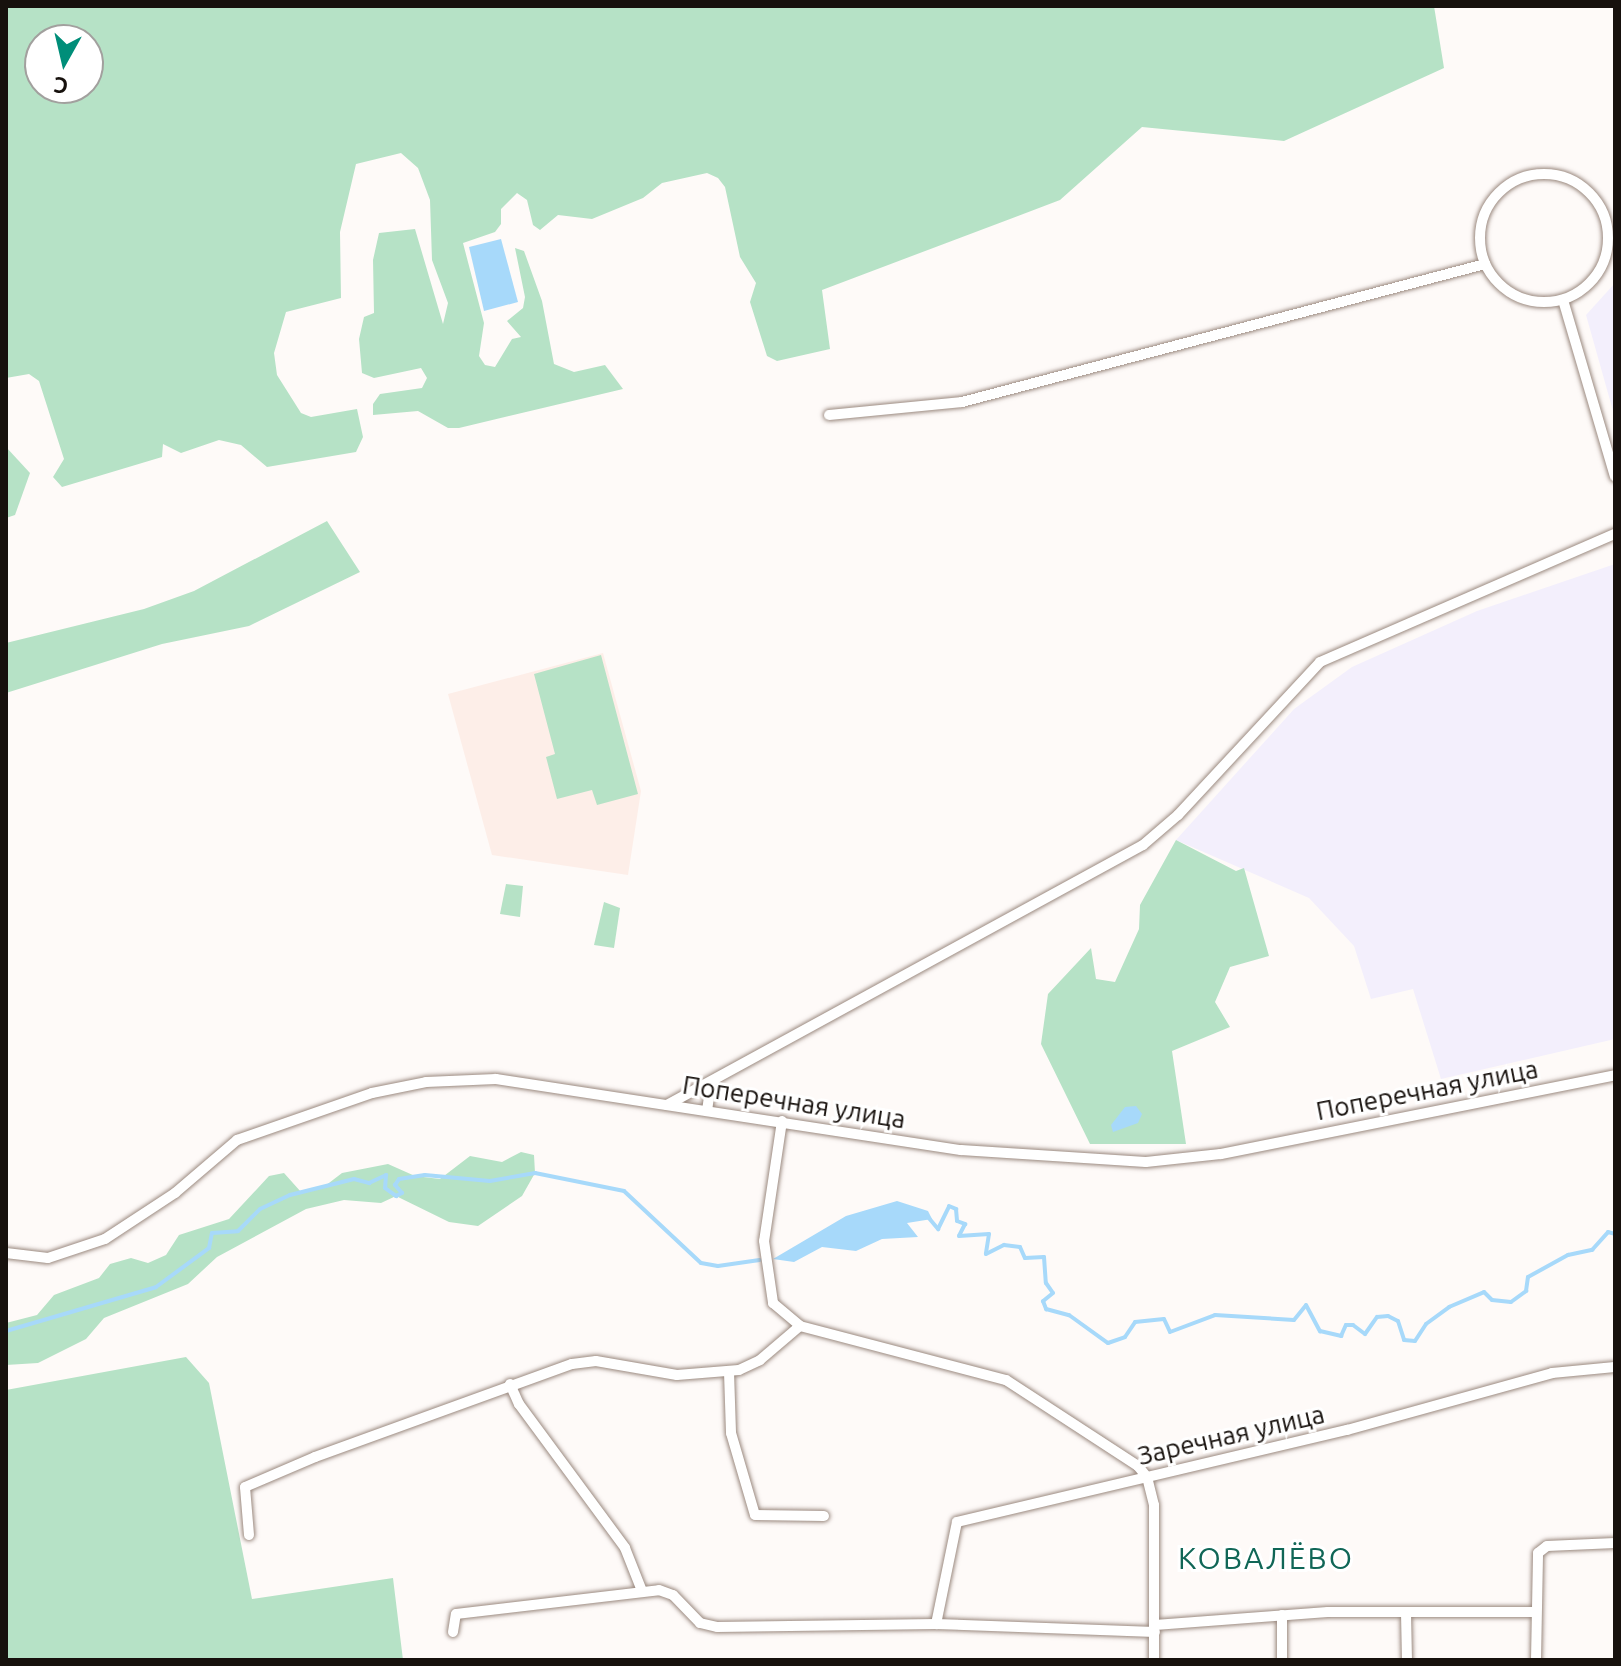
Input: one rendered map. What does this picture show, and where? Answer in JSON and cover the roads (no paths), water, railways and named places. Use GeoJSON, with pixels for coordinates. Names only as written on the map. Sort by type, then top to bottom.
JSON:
{"type":"FeatureCollection","features":[{"type":"Feature","properties":{"kind":"street"},"geometry":{"type":"LineString","coordinates":[[1537,173],[1563,176],[1586,188],[1602,208],[1612,233],[1605,262],[1588,286],[1563,300],[1536,302],[1510,293],[1485,264],[1482,221],[1493,198],[1513,181],[1537,173]]}},
{"type":"Feature","properties":{"kind":"street"},"geometry":{"type":"LineString","coordinates":[[829,415],[962,402],[1485,264]]}},
{"type":"Feature","properties":{"kind":"street"},"geometry":{"type":"LineString","coordinates":[[1563,300],[1615,477]]}},
{"type":"Feature","properties":{"kind":"street"},"geometry":{"type":"LineString","coordinates":[[1602,434],[1615,430]]}},
{"type":"Feature","properties":{"kind":"street"},"geometry":{"type":"LineString","coordinates":[[667,1105],[1143,845],[1178,815],[1302,678],[1331,656],[1615,534]]}},
{"type":"Feature","properties":{"kind":"street","name":"Поперечная улица"},"geometry":{"type":"LineString","coordinates":[[6,1253],[48,1258],[105,1239],[175,1193],[237,1140],[405,1085],[496,1079],[1017,1156],[1181,1161],[1615,1075]]}},
{"type":"Feature","properties":{"kind":"street"},"geometry":{"type":"LineString","coordinates":[[707,1111],[712,1080]]}},
{"type":"Feature","properties":{"kind":"street"},"geometry":{"type":"LineString","coordinates":[[782,1121],[764,1255],[773,1303],[800,1326],[1006,1380],[1138,1466],[1147,1477],[1154,1505],[1154,1660]]}},
{"type":"Feature","properties":{"kind":"street"},"geometry":{"type":"LineString","coordinates":[[249,1535],[245,1487],[510,1384],[596,1361],[677,1375],[729,1372],[760,1360],[800,1326]]}},
{"type":"Feature","properties":{"kind":"street","name":"Заречная улица"},"geometry":{"type":"LineString","coordinates":[[936,1624],[957,1522],[1347,1430],[1552,1373],[1615,1367]]}},
{"type":"Feature","properties":{"kind":"street"},"geometry":{"type":"LineString","coordinates":[[729,1372],[731,1433],[755,1515],[824,1516]]}},
{"type":"Feature","properties":{"kind":"street"},"geometry":{"type":"LineString","coordinates":[[510,1384],[519,1404],[625,1548],[642,1591]]}},
{"type":"Feature","properties":{"kind":"street"},"geometry":{"type":"LineString","coordinates":[[1536,1660],[1538,1553],[1547,1546],[1615,1543]]}},
{"type":"Feature","properties":{"kind":"street"},"geometry":{"type":"LineString","coordinates":[[453,1632],[456,1614],[642,1591],[673,1595],[688,1615],[717,1627],[936,1624],[1155,1628],[1282,1615],[1535,1612]]}},
{"type":"Feature","properties":{"kind":"street"},"geometry":{"type":"LineString","coordinates":[[1406,1613],[1407,1660]]}},
{"type":"Feature","properties":{"kind":"street"},"geometry":{"type":"LineString","coordinates":[[1282,1615],[1282,1660]]}},
{"type":"Feature","properties":{"kind":"water"},"geometry":{"type":"Polygon","coordinates":[[[501,239],[518,302],[484,311],[469,247],[501,239]]]}},
{"type":"Feature","properties":{"kind":"water"},"geometry":{"type":"Polygon","coordinates":[[[1136,1106],[1142,1114],[1138,1123],[1113,1132],[1111,1125],[1125,1107],[1136,1106]]]}},
{"type":"Feature","properties":{"kind":"water"},"geometry":{"type":"Polygon","coordinates":[[[897,1201],[928,1211],[932,1219],[907,1223],[918,1237],[882,1239],[856,1251],[822,1247],[794,1262],[773,1259],[846,1216],[897,1201]]]}},
{"type":"Feature","properties":{"kind":"waterway"},"geometry":{"type":"LineString","coordinates":[[6,1331],[156,1287],[209,1248],[212,1233],[238,1231],[260,1209],[290,1195],[354,1179],[369,1183],[386,1175],[385,1188],[396,1196],[402,1193],[395,1185],[399,1179],[425,1175],[490,1181],[535,1173],[624,1191],[701,1263],[718,1266],[760,1260]]}},
{"type":"Feature","properties":{"kind":"waterway"},"geometry":{"type":"LineString","coordinates":[[928,1217],[938,1229],[949,1206],[956,1209],[957,1221],[965,1224],[959,1236],[989,1234],[986,1254],[1004,1245],[1020,1247],[1025,1258],[1044,1257],[1046,1283],[1053,1293],[1043,1301],[1046,1309],[1069,1315],[1108,1343],[1125,1337],[1135,1322],[1164,1319],[1170,1332],[1215,1315],[1294,1320],[1306,1305],[1320,1331],[1341,1336],[1346,1325],[1353,1325],[1365,1334],[1377,1317],[1388,1316],[1398,1321],[1404,1340],[1415,1341],[1426,1324],[1449,1307],[1484,1292],[1492,1300],[1511,1302],[1526,1291],[1528,1277],[1568,1255],[1592,1250],[1608,1232],[1615,1234]]}},
{"type":"Feature","properties":{"kind":"district","name":"КОВАЛЁВО"},"geometry":{"type":"Point","coordinates":[1266,1558]}}]}
